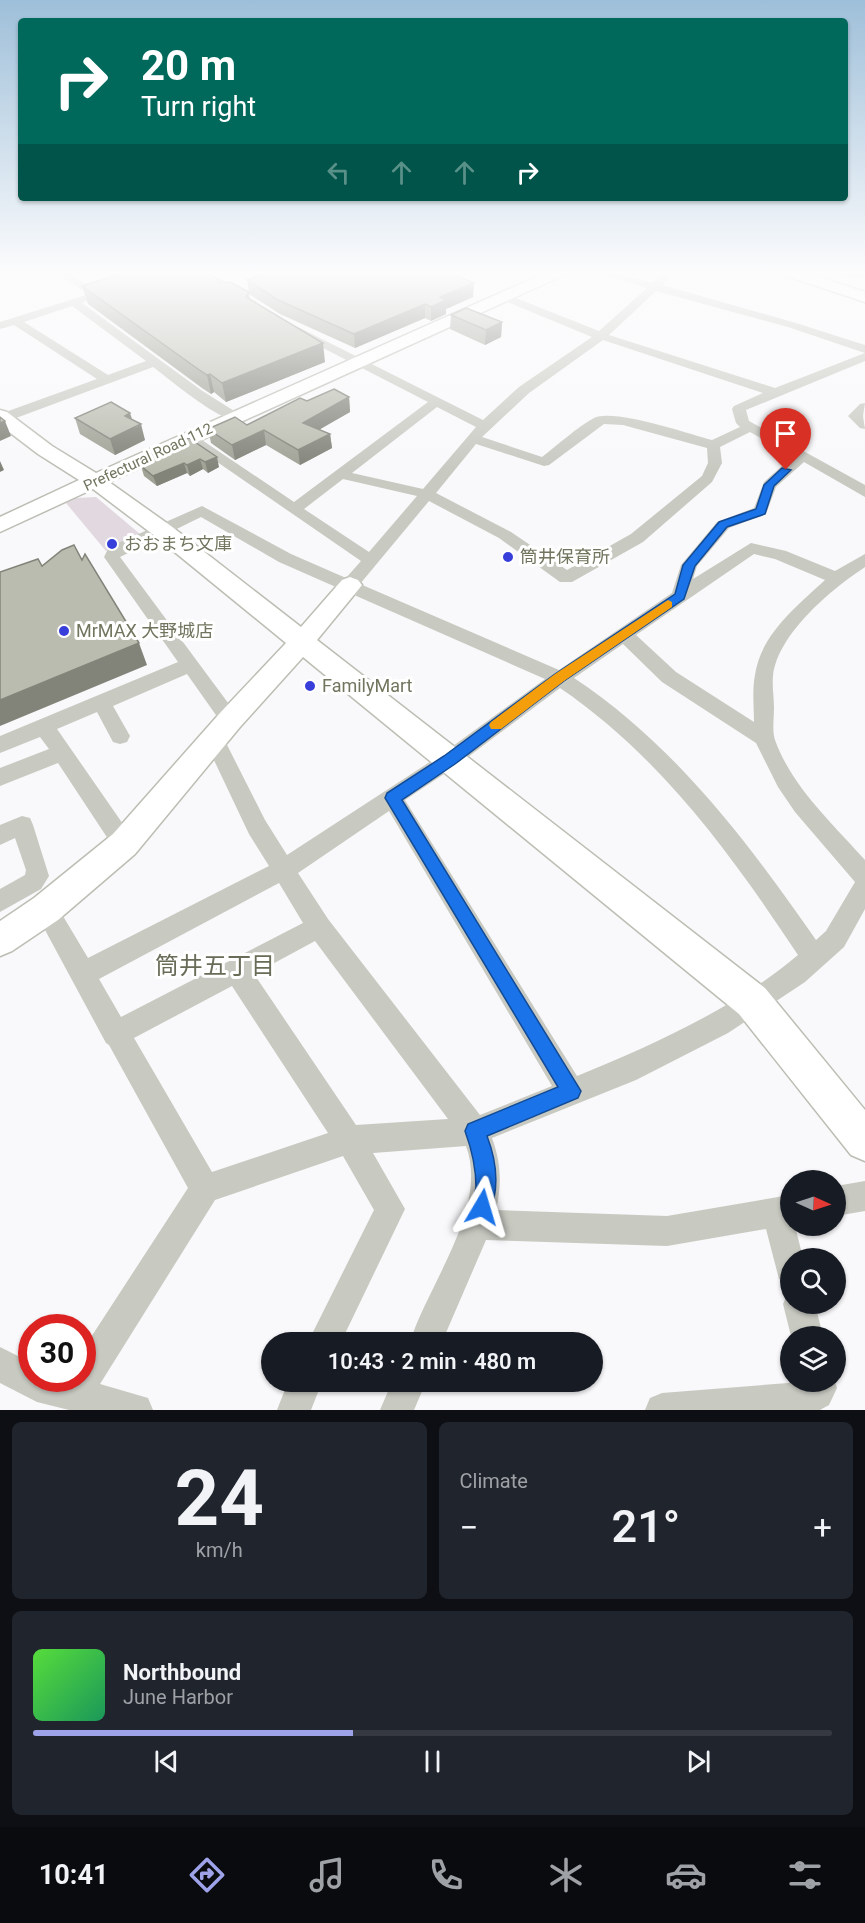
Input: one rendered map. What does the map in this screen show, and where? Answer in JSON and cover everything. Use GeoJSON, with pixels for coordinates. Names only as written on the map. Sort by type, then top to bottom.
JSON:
{"type":"FeatureCollection","features":[{"type":"Feature","properties":{"kind":"street"},"geometry":{"type":"LineString","coordinates":[[41,338],[106,379]]}},
{"type":"Feature","properties":{"kind":"street"},"geometry":{"type":"LineString","coordinates":[[122,338],[234,417]]}},
{"type":"Feature","properties":{"kind":"street"},"geometry":{"type":"LineString","coordinates":[[314,338],[359,360],[435,403],[484,426]]}},
{"type":"Feature","properties":{"kind":"street","name":"Prefectural Road 112"},"geometry":{"type":"LineString","coordinates":[[0,525],[188,437],[410,338]]}},
{"type":"Feature","properties":{"kind":"street"},"geometry":{"type":"LineString","coordinates":[[0,940],[46,909],[124,844],[222,729],[303,641],[484,426],[524,390],[598,338]]}},
{"type":"Feature","properties":{"kind":"street"},"geometry":{"type":"LineString","coordinates":[[607,338],[774,392]]}},
{"type":"Feature","properties":{"kind":"street"},"geometry":{"type":"LineString","coordinates":[[831,338],[865,349]]}},
{"type":"Feature","properties":{"kind":"street"},"geometry":{"type":"LineString","coordinates":[[865,357],[774,392],[739,409],[743,423],[865,492]]}},
{"type":"Feature","properties":{"kind":"street"},"geometry":{"type":"LineString","coordinates":[[2,417],[155,362]]}},
{"type":"Feature","properties":{"kind":"street"},"geometry":{"type":"LineString","coordinates":[[294,508],[435,403]]}},
{"type":"Feature","properties":{"kind":"street"},"geometry":{"type":"LineString","coordinates":[[865,407],[855,416],[865,425]]}},
{"type":"Feature","properties":{"kind":"street"},"geometry":{"type":"LineString","coordinates":[[2,417],[45,450],[95,481],[163,531],[752,1001],[865,1141]]}},
{"type":"Feature","properties":{"kind":"street"},"geometry":{"type":"LineString","coordinates":[[474,440],[544,462],[600,420],[624,421],[713,445],[750,427]]}},
{"type":"Feature","properties":{"kind":"street"},"geometry":{"type":"LineString","coordinates":[[188,437],[370,560]]}},
{"type":"Feature","properties":{"kind":"street"},"geometry":{"type":"LineString","coordinates":[[339,474],[426,494],[506,535],[566,578],[637,538],[706,479],[715,469],[717,460],[713,445]]}},
{"type":"Feature","properties":{"kind":"street"},"geometry":{"type":"LineString","coordinates":[[680,596],[689,565],[723,525],[761,511],[769,485],[803,455]]}},
{"type":"Feature","properties":{"kind":"street"},"geometry":{"type":"LineString","coordinates":[[430,1332],[477,1224],[486,1190],[484,1155],[475,1131],[319,927],[283,870],[257,827],[222,729],[188,666],[112,557],[115,551],[206,511],[285,558],[560,678],[590,696],[683,783],[737,848],[814,958]]}},
{"type":"Feature","properties":{"kind":"street"},"geometry":{"type":"LineString","coordinates":[[83,974],[283,870],[449,760],[560,678],[751,548],[780,555],[837,578]]}},
{"type":"Feature","properties":{"kind":"street"},"geometry":{"type":"LineString","coordinates":[[865,559],[837,578],[787,626],[777,641],[764,674],[764,738],[785,781],[803,806],[865,876]]}},
{"type":"Feature","properties":{"kind":"street"},"geometry":{"type":"LineString","coordinates":[[624,635],[669,677],[764,738]]}},
{"type":"Feature","properties":{"kind":"street"},"geometry":{"type":"LineString","coordinates":[[0,745],[188,666]]}},
{"type":"Feature","properties":{"kind":"street"},"geometry":{"type":"LineString","coordinates":[[101,702],[120,736]]}},
{"type":"Feature","properties":{"kind":"street"},"geometry":{"type":"LineString","coordinates":[[44,726],[124,844]]}},
{"type":"Feature","properties":{"kind":"street"},"geometry":{"type":"LineString","coordinates":[[0,777],[61,753]]}},
{"type":"Feature","properties":{"kind":"street"},"geometry":{"type":"LineString","coordinates":[[392,798],[571,1091]]}},
{"type":"Feature","properties":{"kind":"street"},"geometry":{"type":"LineString","coordinates":[[0,835],[22,825],[37,870],[33,882],[0,901]]}},
{"type":"Feature","properties":{"kind":"street"},"geometry":{"type":"LineString","coordinates":[[77,1396],[84,1379],[205,1189],[349,1140],[475,1131],[626,1070],[719,1024],[796,973],[835,939],[865,887]]}},
{"type":"Feature","properties":{"kind":"street"},"geometry":{"type":"LineString","coordinates":[[46,909],[205,1189]]}},
{"type":"Feature","properties":{"kind":"street"},"geometry":{"type":"LineString","coordinates":[[115,1034],[319,927]]}},
{"type":"Feature","properties":{"kind":"street"},"geometry":{"type":"LineString","coordinates":[[237,971],[349,1140],[390,1209],[329,1332]]}},
{"type":"Feature","properties":{"kind":"street"},"geometry":{"type":"LineString","coordinates":[[846,1199],[865,1196]]}},
{"type":"Feature","properties":{"kind":"street"},"geometry":{"type":"LineString","coordinates":[[477,1224],[667,1231],[780,1212]]}},
{"type":"Feature","properties":{"kind":"street"},"geometry":{"type":"LineString","coordinates":[[0,1364],[37,1385],[136,1410]]}},
{"type":"Feature","properties":{"kind":"street"},"geometry":{"type":"LineString","coordinates":[[294,1410],[301,1392]]}},
{"type":"Feature","properties":{"kind":"street"},"geometry":{"type":"LineString","coordinates":[[397,1410],[405,1392]]}},
{"type":"Feature","properties":{"kind":"street"},"geometry":{"type":"LineString","coordinates":[[662,1410],[806,1399],[818,1392]]}},
{"type":"Feature","properties":{"kind":"shaded area"},"geometry":{"type":"Polygon","coordinates":[[[96,497],[140,534],[139,538],[106,551],[66,503],[76,498],[96,497]]]}},
{"type":"Feature","properties":{"kind":"building"},"geometry":{"type":"Polygon","coordinates":[[[154,338],[314,338],[323,343],[222,383],[154,338]]]}},
{"type":"Feature","properties":{"kind":"building"},"geometry":{"type":"Polygon","coordinates":[[[334,389],[349,397],[303,423],[330,434],[298,450],[264,430],[232,445],[208,429],[235,417],[247,425],[300,398],[307,401],[334,389]]]}},
{"type":"Feature","properties":{"kind":"building"},"geometry":{"type":"Polygon","coordinates":[[[111,402],[130,413],[125,416],[141,424],[110,439],[75,418],[111,402]]]}},
{"type":"Feature","properties":{"kind":"building"},"geometry":{"type":"Polygon","coordinates":[[[189,438],[217,457],[205,462],[200,459],[187,465],[184,463],[153,476],[141,466],[147,456],[189,438]]]}},
{"type":"Feature","properties":{"kind":"building","name":"MrMAX 大野城店"},"geometry":{"type":"Polygon","coordinates":[[[74,545],[82,560],[85,554],[139,643],[0,700],[0,572],[38,559],[42,566],[62,550],[74,545]]]}},
{"type":"Feature","properties":{"kind":"slow traffic"},"geometry":{"type":"LineString","coordinates":[[496,725],[668,604]]}},
{"type":"Feature","properties":{"kind":"place","name":"おおまち文庫"},"geometry":{"type":"Point","coordinates":[112,544]}},
{"type":"Feature","properties":{"kind":"place","name":"筒井保育所"},"geometry":{"type":"Point","coordinates":[508,557]}},
{"type":"Feature","properties":{"kind":"place","name":"MrMAX 大野城店"},"geometry":{"type":"Point","coordinates":[64,631]}},
{"type":"Feature","properties":{"kind":"place","name":"FamilyMart"},"geometry":{"type":"Point","coordinates":[310,686]}},
{"type":"Feature","properties":{"kind":"district","name":"筒井五丁目"},"geometry":{"type":"Point","coordinates":[215,966]}},
{"type":"Feature","properties":{"kind":"route"},"geometry":{"type":"LineString","coordinates":[[482,1207],[486,1190],[484,1155],[475,1131],[571,1091],[392,798],[680,596],[689,565],[723,525],[761,511],[769,485],[786,470]]}}]}
